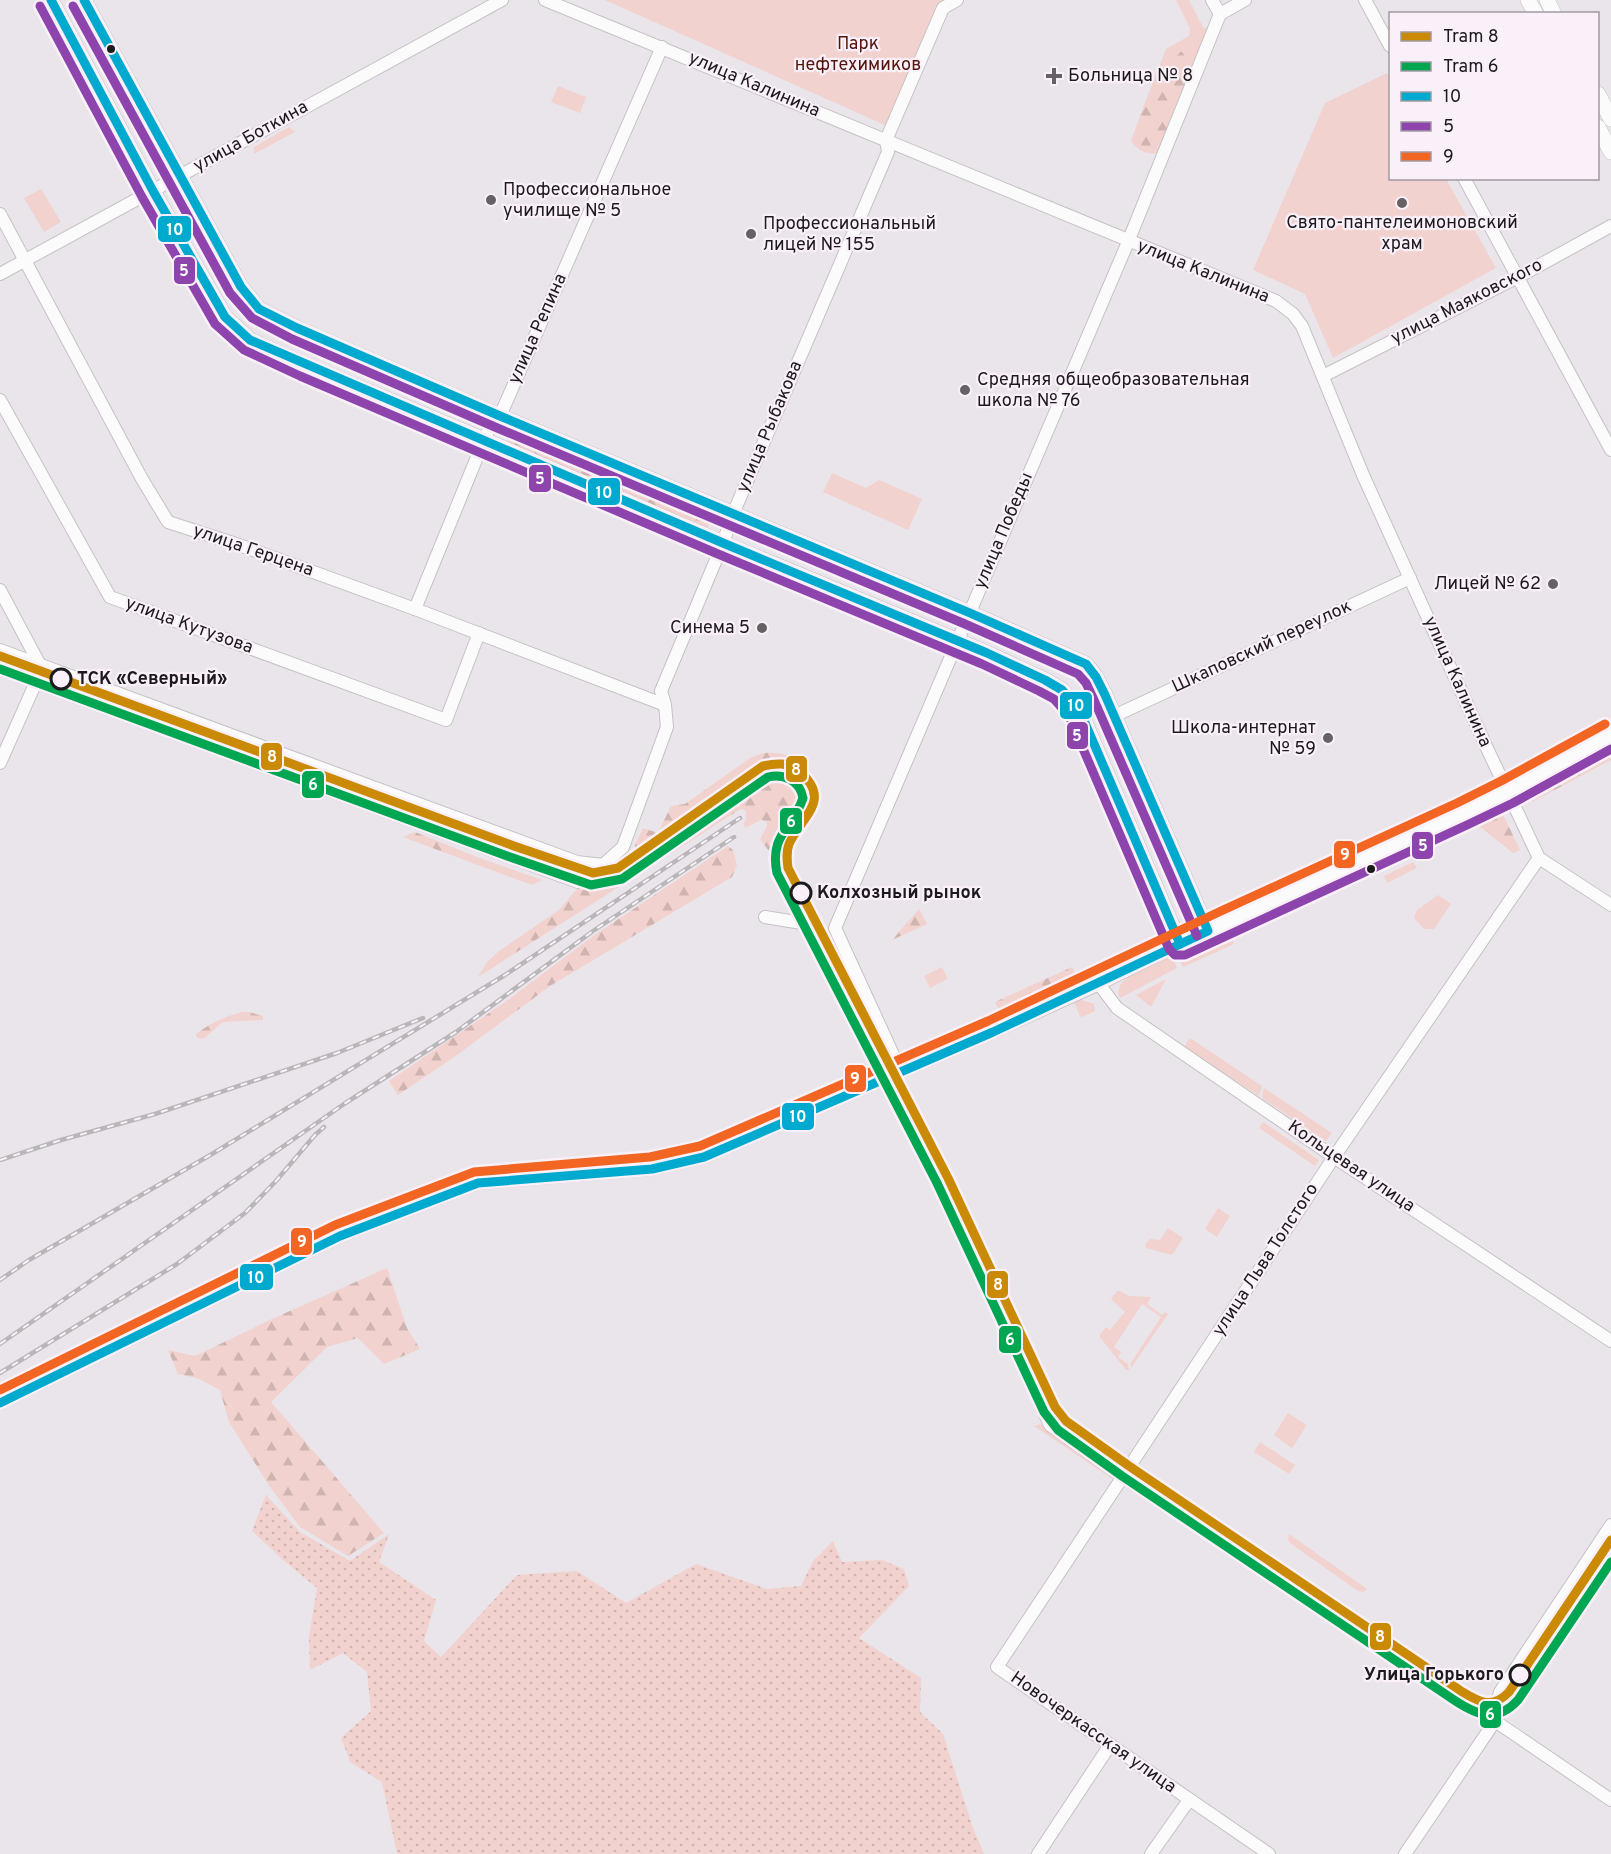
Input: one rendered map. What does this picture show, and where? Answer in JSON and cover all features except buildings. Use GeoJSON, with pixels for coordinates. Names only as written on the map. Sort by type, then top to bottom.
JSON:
{"type":"FeatureCollection","features":[{"type":"Feature","properties":{"kind":"main road"},"geometry":{"type":"LineString","coordinates":[[51,0],[153,191],[225,317],[250,340],[958,641],[1045,680],[1062,690],[1079,709],[1180,944],[1462,814],[1611,735]]}},
{"type":"Feature","properties":{"kind":"main road"},"geometry":{"type":"LineString","coordinates":[[84,0],[242,287],[259,309],[297,328],[500,416],[1086,664],[1105,695],[1208,931]]}},
{"type":"Feature","properties":{"kind":"main road"},"geometry":{"type":"LineString","coordinates":[[1599,96],[1611,118]]}},
{"type":"Feature","properties":{"kind":"main road"},"geometry":{"type":"LineString","coordinates":[[1599,129],[1611,152]]}},
{"type":"Feature","properties":{"kind":"main road"},"geometry":{"type":"LineString","coordinates":[[1079,709],[1105,695]]}},
{"type":"Feature","properties":{"kind":"street","name":"улица Боткина"},"geometry":{"type":"LineString","coordinates":[[0,274],[502,0]]}},
{"type":"Feature","properties":{"kind":"street","name":"улица Калинина"},"geometry":{"type":"LineString","coordinates":[[545,0],[1276,301],[1293,314],[1302,326],[1363,476],[1539,858]]}},
{"type":"Feature","properties":{"kind":"street","name":"улица Рыбакова"},"geometry":{"type":"LineString","coordinates":[[36,682],[578,882],[603,865],[623,847],[667,727],[661,691],[733,514],[888,152],[886,140],[943,8],[957,0]]}},
{"type":"Feature","properties":{"kind":"street"},"geometry":{"type":"LineString","coordinates":[[1212,0],[1220,14],[1245,0]]}},
{"type":"Feature","properties":{"kind":"street"},"geometry":{"type":"LineString","coordinates":[[1365,0],[1389,44]]}},
{"type":"Feature","properties":{"kind":"street","name":"улица Победы"},"geometry":{"type":"LineString","coordinates":[[901,1071],[835,928],[1128,242],[1220,14]]}},
{"type":"Feature","properties":{"kind":"street","name":"улица Репина"},"geometry":{"type":"LineString","coordinates":[[415,609],[484,440],[500,416],[662,47]]}},
{"type":"Feature","properties":{"kind":"street"},"geometry":{"type":"LineString","coordinates":[[1465,180],[1611,450]]}},
{"type":"Feature","properties":{"kind":"street","name":"улица Герцена"},"geometry":{"type":"LineString","coordinates":[[0,214],[142,479],[168,522],[239,545],[415,609],[665,705]]}},
{"type":"Feature","properties":{"kind":"street","name":"улица Маяковского"},"geometry":{"type":"LineString","coordinates":[[1323,376],[1518,277],[1611,226]]}},
{"type":"Feature","properties":{"kind":"street","name":"улица Кутузова"},"geometry":{"type":"LineString","coordinates":[[0,400],[110,597],[446,720],[479,633]]}},
{"type":"Feature","properties":{"kind":"street","name":"Шкаповский переулок"},"geometry":{"type":"LineString","coordinates":[[1114,716],[1410,578]]}},
{"type":"Feature","properties":{"kind":"street"},"geometry":{"type":"LineString","coordinates":[[0,590],[40,665],[36,682],[0,763]]}},
{"type":"Feature","properties":{"kind":"street"},"geometry":{"type":"LineString","coordinates":[[0,650],[577,862],[603,865]]}},
{"type":"Feature","properties":{"kind":"street"},"geometry":{"type":"LineString","coordinates":[[0,669],[36,682]]}},
{"type":"Feature","properties":{"kind":"street"},"geometry":{"type":"LineString","coordinates":[[1539,858],[1611,905]]}},
{"type":"Feature","properties":{"kind":"street","name":"улица Льва Толстого"},"geometry":{"type":"LineString","coordinates":[[997,1666],[1335,1156],[1539,858]]}},
{"type":"Feature","properties":{"kind":"street"},"geometry":{"type":"LineString","coordinates":[[765,917],[808,924],[952,1207],[1050,1425],[1123,1477],[1495,1721],[1611,1800]]}},
{"type":"Feature","properties":{"kind":"street"},"geometry":{"type":"LineString","coordinates":[[0,1402],[340,1236],[478,1183],[652,1169],[704,1157],[993,1032],[1180,944]]}},
{"type":"Feature","properties":{"kind":"street","name":"Кольцевая улица"},"geometry":{"type":"LineString","coordinates":[[1099,984],[1116,1008],[1611,1341]]}},
{"type":"Feature","properties":{"kind":"street"},"geometry":{"type":"LineString","coordinates":[[1405,1854],[1495,1721],[1500,1692],[1611,1526]]}},
{"type":"Feature","properties":{"kind":"street","name":"Новочеркасская улица"},"geometry":{"type":"LineString","coordinates":[[997,1666],[1269,1854]]}},
{"type":"Feature","properties":{"kind":"street"},"geometry":{"type":"LineString","coordinates":[[1038,1854],[1110,1745]]}},
{"type":"Feature","properties":{"kind":"street","name":"Новочеркасская улица"},"geometry":{"type":"LineString","coordinates":[[1151,1854],[1189,1800]]}},
{"type":"Feature","properties":{"kind":"green space","name":"Парк нефтехимиков"},"geometry":{"type":"Polygon","coordinates":[[[605,0],[947,0],[887,126],[605,0]]]}},
{"type":"Feature","properties":{"kind":"green space"},"geometry":{"type":"Polygon","coordinates":[[[1176,0],[1189,0],[1204,29],[1212,25],[1195,71],[1174,60],[1162,89],[1147,97],[1166,49],[1189,36],[1190,28],[1176,0]]]}},
{"type":"Feature","properties":{"kind":"green space"},"geometry":{"type":"Polygon","coordinates":[[[1180,52],[1189,52],[1195,71],[1159,153],[1143,152],[1131,141],[1147,97],[1162,89],[1174,60],[1180,52]]]}},
{"type":"Feature","properties":{"kind":"green space"},"geometry":{"type":"Polygon","coordinates":[[[1387,73],[1389,78],[1389,180],[1447,180],[1496,268],[1333,358],[1305,294],[1253,270],[1325,103],[1387,73]]]}},
{"type":"Feature","properties":{"kind":"green space"},"geometry":{"type":"Polygon","coordinates":[[[558,86],[586,97],[580,113],[551,102],[558,86]]]}},
{"type":"Feature","properties":{"kind":"green space"},"geometry":{"type":"Polygon","coordinates":[[[289,127],[295,132],[254,154],[254,147],[289,127]]]}},
{"type":"Feature","properties":{"kind":"green space"},"geometry":{"type":"Polygon","coordinates":[[[41,189],[61,222],[44,232],[24,198],[41,189]]]}},
{"type":"Feature","properties":{"kind":"green space"},"geometry":{"type":"Polygon","coordinates":[[[513,427],[713,513],[711,519],[511,433],[513,427]]]}},
{"type":"Feature","properties":{"kind":"green space"},"geometry":{"type":"Polygon","coordinates":[[[509,438],[709,524],[707,530],[506,444],[509,438]]]}},
{"type":"Feature","properties":{"kind":"green space"},"geometry":{"type":"Polygon","coordinates":[[[832,473],[866,488],[879,480],[922,499],[908,530],[823,492],[832,473]]]}},
{"type":"Feature","properties":{"kind":"green space"},"geometry":{"type":"Polygon","coordinates":[[[1611,747],[1611,760],[1532,802],[1527,792],[1611,747]]]}},
{"type":"Feature","properties":{"kind":"green space"},"geometry":{"type":"Polygon","coordinates":[[[763,753],[784,754],[803,765],[782,760],[772,760],[761,764],[636,851],[635,845],[643,828],[658,833],[671,806],[685,804],[750,758],[763,753]]]}},
{"type":"Feature","properties":{"kind":"green space"},"geometry":{"type":"Polygon","coordinates":[[[773,772],[786,772],[800,783],[806,798],[803,813],[774,852],[769,851],[760,839],[767,826],[766,821],[761,820],[745,828],[746,811],[739,810],[478,977],[487,962],[499,951],[559,910],[575,891],[590,882],[621,875],[760,778],[773,772]]]}},
{"type":"Feature","properties":{"kind":"green space"},"geometry":{"type":"Polygon","coordinates":[[[1499,806],[1520,850],[1513,853],[1470,819],[1499,806]]]}},
{"type":"Feature","properties":{"kind":"green space"},"geometry":{"type":"Polygon","coordinates":[[[415,832],[477,857],[467,861],[403,837],[415,832]]]}},
{"type":"Feature","properties":{"kind":"green space"},"geometry":{"type":"Polygon","coordinates":[[[728,846],[733,850],[737,865],[732,877],[550,986],[457,1055],[398,1095],[389,1081],[505,1002],[596,934],[728,846]]]}},
{"type":"Feature","properties":{"kind":"green space"},"geometry":{"type":"Polygon","coordinates":[[[477,857],[542,880],[532,885],[467,861],[477,857]]]}},
{"type":"Feature","properties":{"kind":"green space"},"geometry":{"type":"Polygon","coordinates":[[[1413,862],[1417,868],[1387,883],[1384,876],[1413,862]]]}},
{"type":"Feature","properties":{"kind":"green space"},"geometry":{"type":"Polygon","coordinates":[[[1438,895],[1451,904],[1434,929],[1424,929],[1414,918],[1417,910],[1438,895]]]}},
{"type":"Feature","properties":{"kind":"green space"},"geometry":{"type":"Polygon","coordinates":[[[919,909],[927,924],[892,940],[919,909]]]}},
{"type":"Feature","properties":{"kind":"green space"},"geometry":{"type":"Polygon","coordinates":[[[1227,929],[1234,944],[1183,967],[1176,952],[1227,929]]]}},
{"type":"Feature","properties":{"kind":"green space"},"geometry":{"type":"Polygon","coordinates":[[[1171,955],[1177,968],[1120,998],[1119,990],[1128,977],[1171,955]]]}},
{"type":"Feature","properties":{"kind":"green space"},"geometry":{"type":"Polygon","coordinates":[[[942,967],[948,979],[930,988],[924,976],[942,967]]]}},
{"type":"Feature","properties":{"kind":"green space"},"geometry":{"type":"Polygon","coordinates":[[[1072,967],[1076,976],[999,1010],[995,1002],[1072,967]]]}},
{"type":"Feature","properties":{"kind":"green space"},"geometry":{"type":"Polygon","coordinates":[[[1166,979],[1151,1007],[1136,995],[1166,979]]]}},
{"type":"Feature","properties":{"kind":"green space"},"geometry":{"type":"Polygon","coordinates":[[[1082,1000],[1094,1004],[1095,1011],[1080,1016],[1074,1002],[1082,1000]]]}},
{"type":"Feature","properties":{"kind":"green space"},"geometry":{"type":"Polygon","coordinates":[[[242,1012],[263,1016],[263,1020],[223,1022],[203,1039],[197,1038],[196,1034],[207,1027],[223,1018],[242,1012]]]}},
{"type":"Feature","properties":{"kind":"green space"},"geometry":{"type":"Polygon","coordinates":[[[1190,1038],[1262,1086],[1259,1096],[1184,1047],[1190,1038]]]}},
{"type":"Feature","properties":{"kind":"green space"},"geometry":{"type":"Polygon","coordinates":[[[1264,1088],[1332,1133],[1326,1141],[1262,1098],[1264,1088]]]}},
{"type":"Feature","properties":{"kind":"green space"},"geometry":{"type":"Polygon","coordinates":[[[1263,1122],[1319,1160],[1315,1166],[1259,1128],[1263,1122]]]}},
{"type":"Feature","properties":{"kind":"green space"},"geometry":{"type":"Polygon","coordinates":[[[1218,1208],[1230,1216],[1217,1237],[1205,1229],[1218,1208]]]}},
{"type":"Feature","properties":{"kind":"green space"},"geometry":{"type":"Polygon","coordinates":[[[1168,1228],[1183,1238],[1172,1255],[1146,1248],[1145,1245],[1150,1239],[1160,1240],[1168,1228]]]}},
{"type":"Feature","properties":{"kind":"green space"},"geometry":{"type":"Polygon","coordinates":[[[387,1268],[407,1328],[420,1349],[384,1364],[358,1338],[327,1347],[271,1402],[384,1533],[348,1556],[300,1527],[270,1487],[229,1422],[220,1390],[197,1378],[178,1374],[168,1350],[195,1356],[387,1268]]]}},
{"type":"Feature","properties":{"kind":"green space"},"geometry":{"type":"Polygon","coordinates":[[[1117,1291],[1129,1296],[1151,1297],[1147,1304],[1162,1315],[1165,1312],[1168,1314],[1131,1368],[1130,1364],[1161,1317],[1142,1304],[1114,1347],[1121,1352],[1118,1357],[1128,1364],[1129,1370],[1126,1370],[1099,1336],[1106,1327],[1110,1330],[1125,1312],[1111,1299],[1117,1291]]]}},
{"type":"Feature","properties":{"kind":"green space"},"geometry":{"type":"Polygon","coordinates":[[[1288,1413],[1307,1425],[1292,1448],[1274,1435],[1288,1413]]]}},
{"type":"Feature","properties":{"kind":"green space"},"geometry":{"type":"Polygon","coordinates":[[[1040,1424],[1117,1476],[1114,1480],[1034,1426],[1040,1424]]]}},
{"type":"Feature","properties":{"kind":"green space"},"geometry":{"type":"Polygon","coordinates":[[[1260,1442],[1295,1465],[1289,1474],[1254,1452],[1260,1442]]]}},
{"type":"Feature","properties":{"kind":"green space"},"geometry":{"type":"Polygon","coordinates":[[[266,1495],[300,1532],[350,1561],[389,1534],[379,1562],[436,1600],[424,1641],[441,1657],[517,1575],[577,1571],[626,1603],[696,1564],[767,1589],[801,1586],[813,1561],[833,1541],[842,1562],[882,1560],[904,1569],[909,1586],[859,1638],[921,1678],[920,1712],[943,1734],[973,1828],[984,1854],[397,1854],[382,1782],[350,1762],[341,1738],[371,1711],[367,1672],[343,1653],[310,1670],[309,1637],[317,1588],[252,1531],[266,1495]]]}},
{"type":"Feature","properties":{"kind":"green space"},"geometry":{"type":"Polygon","coordinates":[[[1289,1534],[1367,1589],[1363,1592],[1358,1591],[1290,1543],[1289,1534]]]}},
{"type":"Feature","properties":{"kind":"green space"},"geometry":{"type":"Polygon","coordinates":[[[1334,1619],[1465,1709],[1462,1713],[1328,1622],[1334,1619]]]}},
{"type":"Feature","properties":{"kind":"railway"},"geometry":{"type":"LineString","coordinates":[[0,1280],[29,1260],[212,1154],[505,975],[740,818]]}},
{"type":"Feature","properties":{"kind":"railway"},"geometry":{"type":"LineString","coordinates":[[0,1344],[344,1104],[456,1032],[593,931],[734,837]]}},
{"type":"Feature","properties":{"kind":"railway"},"geometry":{"type":"LineString","coordinates":[[0,1160],[61,1140],[155,1114],[337,1053],[423,1018]]}},
{"type":"Feature","properties":{"kind":"railway"},"geometry":{"type":"LineString","coordinates":[[0,1373],[177,1264],[245,1213],[324,1127]]}},
{"type":"Feature","properties":{"kind":"tram line","name":"8"},"geometry":{"type":"LineString","coordinates":[[0,656],[593,873],[618,868],[763,766],[782,764],[795,768],[809,781],[814,791],[814,799],[812,808],[789,844],[788,868],[948,1178],[1055,1407],[1066,1421],[1461,1691],[1480,1701],[1497,1701],[1509,1692],[1611,1540]]}},
{"type":"Feature","properties":{"kind":"tram line","name":"6"},"geometry":{"type":"LineString","coordinates":[[0,669],[591,885],[622,879],[768,777],[785,777],[799,787],[803,798],[799,809],[779,840],[775,860],[777,873],[937,1183],[1044,1412],[1058,1430],[1122,1476],[1454,1700],[1471,1710],[1487,1715],[1503,1712],[1518,1700],[1611,1562]]}},
{"type":"Feature","properties":{"kind":"transit line","name":"10"},"geometry":{"type":"LineString","coordinates":[[51,0],[153,191],[225,317],[250,340],[723,543],[987,653],[1062,690],[1079,709],[1180,944]]}},
{"type":"Feature","properties":{"kind":"transit line","name":"10"},"geometry":{"type":"LineString","coordinates":[[0,1403],[340,1236],[478,1183],[652,1169],[704,1157],[993,1032],[1208,931],[1105,695],[1086,664],[500,416],[297,328],[259,309],[241,287],[84,0]]}},
{"type":"Feature","properties":{"kind":"transit line","name":"5"},"geometry":{"type":"LineString","coordinates":[[40,6],[142,197],[215,324],[244,350],[718,554],[982,664],[1054,699],[1069,716],[1169,949],[1175,955],[1185,955],[1467,825],[1513,803],[1611,749]]}},
{"type":"Feature","properties":{"kind":"transit line","name":"5"},"geometry":{"type":"LineString","coordinates":[[73,6],[230,293],[252,318],[292,339],[495,427],[965,624],[1078,674],[1086,683],[1094,700],[1197,936]]}},
{"type":"Feature","properties":{"kind":"transit line","name":"9"},"geometry":{"type":"LineString","coordinates":[[0,1390],[335,1225],[474,1172],[650,1157],[700,1146],[988,1021],[1457,803],[1605,724]]}},
{"type":"Feature","properties":{"kind":"place","name":"Больница № 8"},"geometry":{"type":"Point","coordinates":[1054,76]}},
{"type":"Feature","properties":{"kind":"place","name":"Профессиональное училище № 5"},"geometry":{"type":"Point","coordinates":[491,200]}},
{"type":"Feature","properties":{"kind":"place","name":"Свято-пантелеимоновский храм"},"geometry":{"type":"Point","coordinates":[1402,203]}},
{"type":"Feature","properties":{"kind":"place","name":"Профессиональный лицей № 155"},"geometry":{"type":"Point","coordinates":[751,234]}},
{"type":"Feature","properties":{"kind":"place","name":"Средняя общеобразовательная школа № 76"},"geometry":{"type":"Point","coordinates":[965,390]}},
{"type":"Feature","properties":{"kind":"place","name":"Лицей № 62"},"geometry":{"type":"Point","coordinates":[1553,584]}},
{"type":"Feature","properties":{"kind":"place","name":"Синема 5"},"geometry":{"type":"Point","coordinates":[762,628]}},
{"type":"Feature","properties":{"kind":"place","name":"ТСК «Северный»"},"geometry":{"type":"Point","coordinates":[61,679]}},
{"type":"Feature","properties":{"kind":"place","name":"Школа-интернат № 59"},"geometry":{"type":"Point","coordinates":[1328,738]}},
{"type":"Feature","properties":{"kind":"place","name":"Колхозный рынок"},"geometry":{"type":"Point","coordinates":[801,893]}},
{"type":"Feature","properties":{"kind":"place","name":"Улица Горького"},"geometry":{"type":"Point","coordinates":[1520,1675]}}]}
